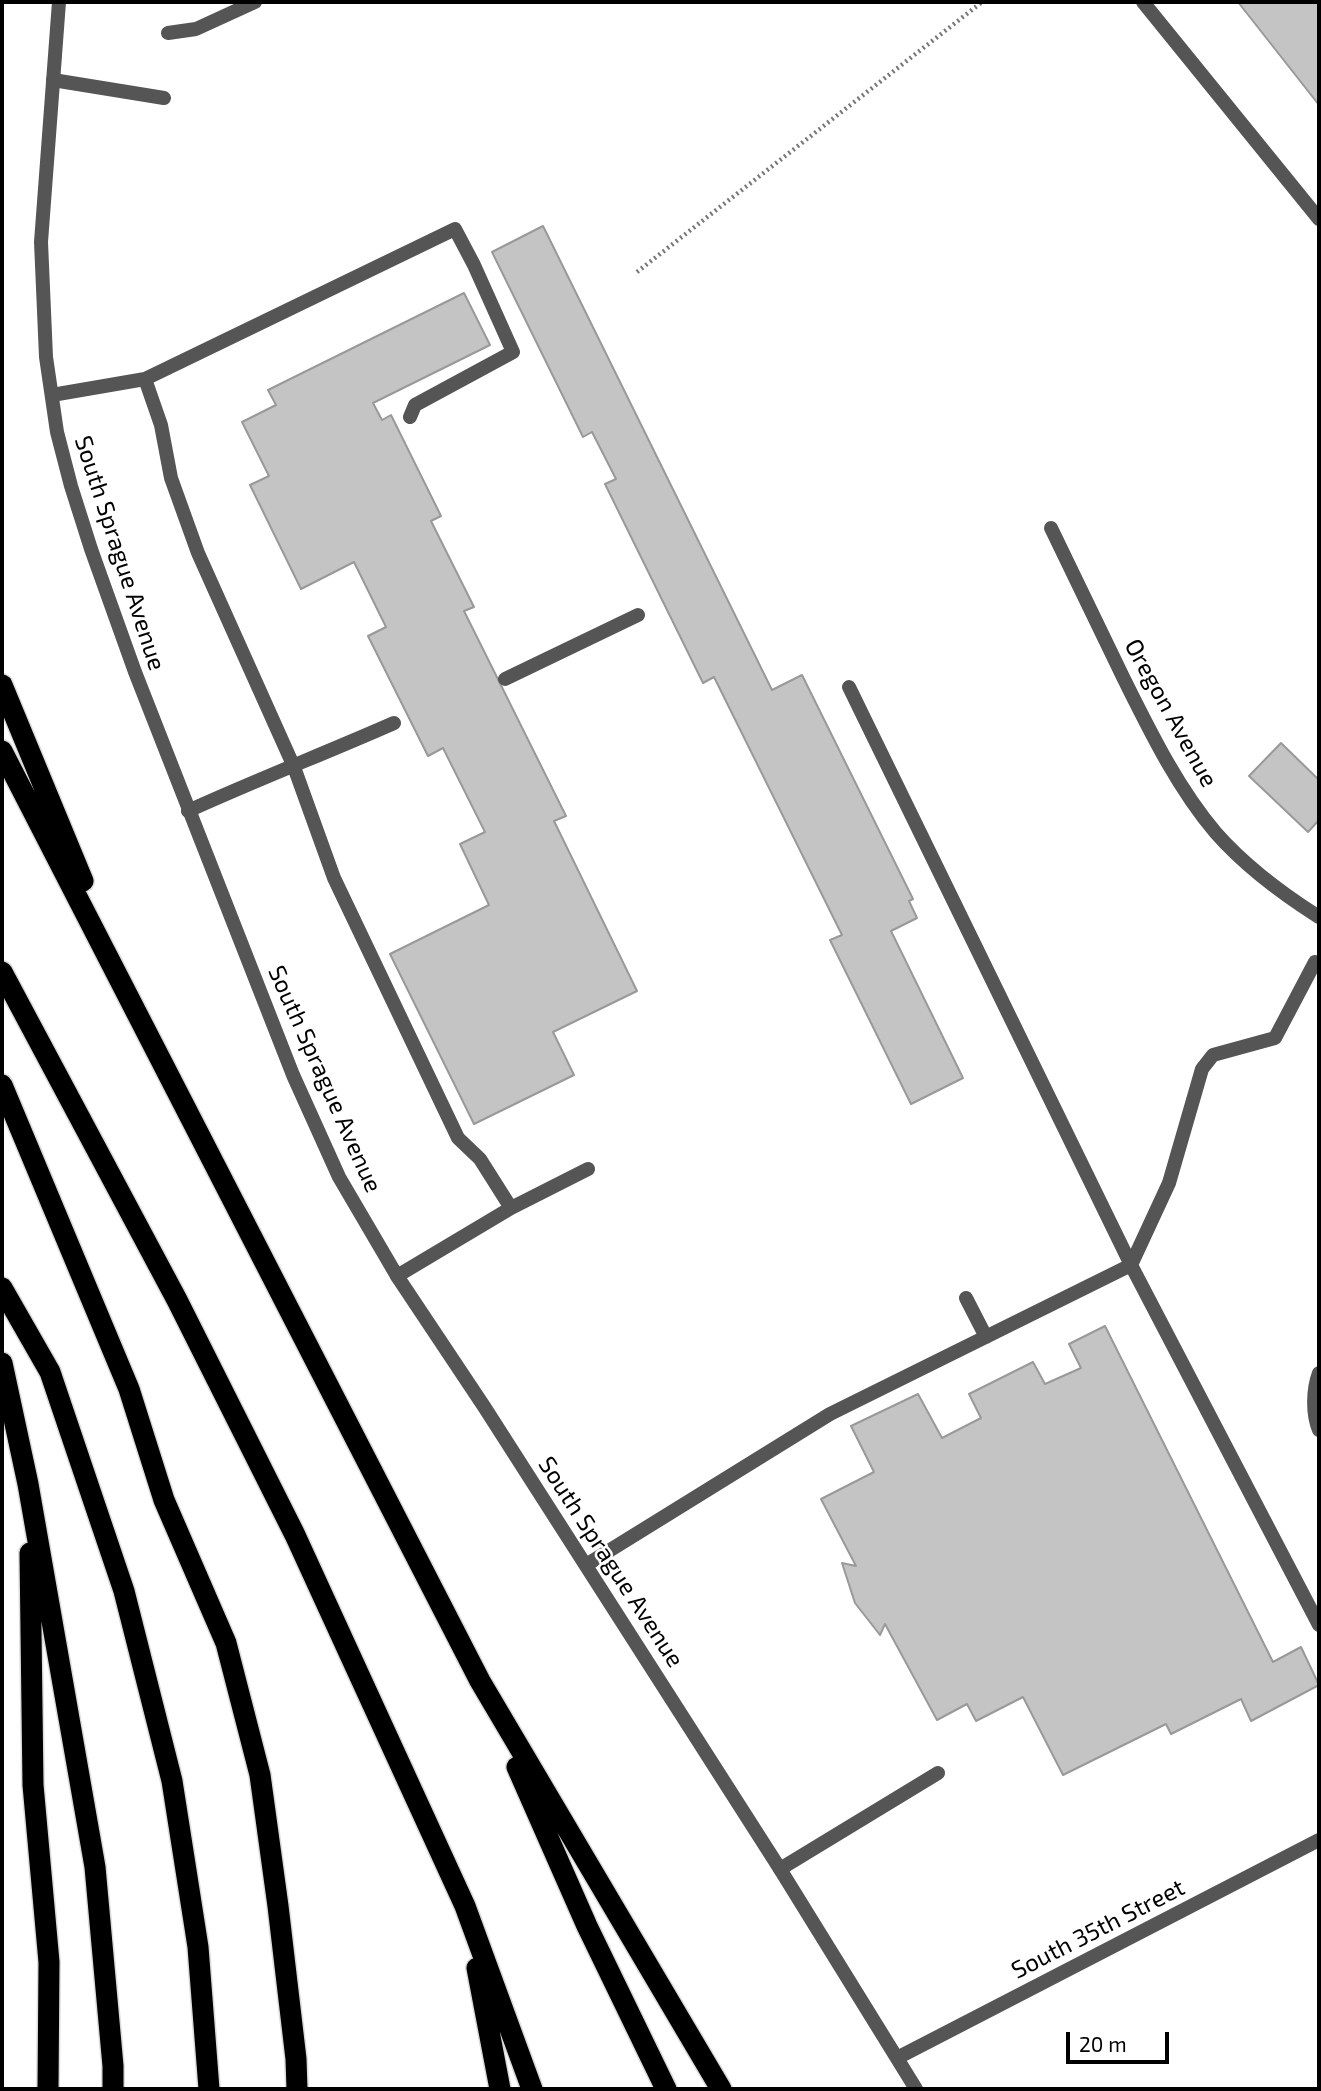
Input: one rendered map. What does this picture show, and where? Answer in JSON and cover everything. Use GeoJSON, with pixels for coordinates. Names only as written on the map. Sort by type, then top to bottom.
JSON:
{"type":"FeatureCollection","features":[{"type":"Feature","properties":{"kind":"highway"},"geometry":{"type":"LineString","coordinates":[[2,685],[112,950],[178,1094]]}},
{"type":"Feature","properties":{"kind":"highway"},"geometry":{"type":"LineString","coordinates":[[2,751],[480,1681],[721,2089]]}},
{"type":"Feature","properties":{"kind":"highway"},"geometry":{"type":"LineString","coordinates":[[2,972],[177,1300],[289,1523],[465,1906],[532,2089]]}},
{"type":"Feature","properties":{"kind":"highway"},"geometry":{"type":"LineString","coordinates":[[2,1085],[129,1389],[164,1500],[226,1643],[260,1775],[278,1906],[296,2059],[297,2089]]}},
{"type":"Feature","properties":{"kind":"highway"},"geometry":{"type":"LineString","coordinates":[[2,1288],[50,1372],[124,1591],[172,1780],[198,1947],[209,2089]]}},
{"type":"Feature","properties":{"kind":"highway"},"geometry":{"type":"LineString","coordinates":[[2,1363],[28,1484],[95,1867],[113,2089]]}},
{"type":"Feature","properties":{"kind":"highway"},"geometry":{"type":"LineString","coordinates":[[28,1484],[33,1785],[49,1962],[48,2089]]}},
{"type":"Feature","properties":{"kind":"highway"},"geometry":{"type":"LineString","coordinates":[[480,1681],[587,1926],[666,2089]]}},
{"type":"Feature","properties":{"kind":"highway"},"geometry":{"type":"LineString","coordinates":[[465,1906],[500,2089]]}},
{"type":"Feature","properties":{"kind":"street","name":"South Sprague Avenue"},"geometry":{"type":"LineString","coordinates":[[59,2],[41,242],[46,357],[57,432],[87,537],[135,672],[293,1075],[339,1177],[397,1276],[586,1564],[916,2089]]}},
{"type":"Feature","properties":{"kind":"street"},"geometry":{"type":"LineString","coordinates":[[168,33],[196,29],[255,2]]}},
{"type":"Feature","properties":{"kind":"street"},"geometry":{"type":"LineString","coordinates":[[1143,2],[1319,219]]}},
{"type":"Feature","properties":{"kind":"street"},"geometry":{"type":"LineString","coordinates":[[53,80],[164,98]]}},
{"type":"Feature","properties":{"kind":"street"},"geometry":{"type":"LineString","coordinates":[[52,395],[145,379],[455,229],[513,352],[415,405],[410,417]]}},
{"type":"Feature","properties":{"kind":"street"},"geometry":{"type":"LineString","coordinates":[[145,379],[161,425],[171,478],[198,553],[294,767],[334,877],[458,1138],[480,1159],[511,1208]]}},
{"type":"Feature","properties":{"kind":"street","name":"Oregon Avenue"},"geometry":{"type":"LineString","coordinates":[[1051,528],[1164,757],[1196,806],[1221,838],[1254,871],[1319,917]]}},
{"type":"Feature","properties":{"kind":"street"},"geometry":{"type":"LineString","coordinates":[[505,679],[638,615]]}},
{"type":"Feature","properties":{"kind":"street"},"geometry":{"type":"LineString","coordinates":[[849,687],[1131,1265],[1319,1625]]}},
{"type":"Feature","properties":{"kind":"street"},"geometry":{"type":"LineString","coordinates":[[188,811],[394,723]]}},
{"type":"Feature","properties":{"kind":"street"},"geometry":{"type":"LineString","coordinates":[[586,1564],[830,1414],[1131,1265],[1169,1183],[1202,1069],[1213,1055],[1275,1038],[1315,962]]}},
{"type":"Feature","properties":{"kind":"street"},"geometry":{"type":"LineString","coordinates":[[397,1276],[511,1208],[588,1170]]}},
{"type":"Feature","properties":{"kind":"street"},"geometry":{"type":"LineString","coordinates":[[966,1298],[986,1337]]}},
{"type":"Feature","properties":{"kind":"street"},"geometry":{"type":"LineString","coordinates":[[1319,1373],[1314,1399],[1319,1430]]}},
{"type":"Feature","properties":{"kind":"street"},"geometry":{"type":"LineString","coordinates":[[780,1869],[938,1773]]}},
{"type":"Feature","properties":{"kind":"street","name":"South 35th Street"},"geometry":{"type":"LineString","coordinates":[[897,2058],[1319,1840]]}},
{"type":"Feature","properties":{"kind":"path"},"geometry":{"type":"LineString","coordinates":[[638,272],[982,2]]}},
{"type":"Feature","properties":{"kind":"building"},"geometry":{"type":"Polygon","coordinates":[[[1238,2],[1319,2],[1319,105],[1238,2]]]}},
{"type":"Feature","properties":{"kind":"building"},"geometry":{"type":"Polygon","coordinates":[[[543,226],[772,690],[802,675],[913,899],[909,901],[917,918],[891,931],[963,1078],[911,1104],[830,940],[842,935],[714,677],[703,683],[605,484],[616,479],[592,432],[583,437],[492,252],[543,226]]]}},
{"type":"Feature","properties":{"kind":"building"},"geometry":{"type":"Polygon","coordinates":[[[464,293],[490,345],[373,403],[382,420],[391,415],[441,516],[431,521],[474,607],[464,611],[566,816],[554,821],[637,991],[553,1032],[574,1075],[474,1124],[390,954],[489,905],[460,844],[485,832],[443,748],[428,756],[368,636],[386,627],[354,562],[301,589],[250,485],[269,476],[242,422],[276,405],[268,390],[464,293]]]}},
{"type":"Feature","properties":{"kind":"building"},"geometry":{"type":"Polygon","coordinates":[[[1281,743],[1319,780],[1319,820],[1308,832],[1249,776],[1281,743]]]}},
{"type":"Feature","properties":{"kind":"building"},"geometry":{"type":"Polygon","coordinates":[[[1105,1326],[1273,1662],[1301,1647],[1319,1685],[1251,1721],[1241,1699],[1171,1734],[1166,1724],[1063,1775],[1023,1697],[976,1721],[967,1704],[937,1720],[885,1624],[880,1635],[855,1603],[842,1563],[856,1566],[821,1499],[874,1472],[851,1426],[918,1394],[942,1438],[981,1418],[969,1394],[1033,1362],[1045,1384],[1081,1368],[1069,1344],[1105,1326]]]}}]}
